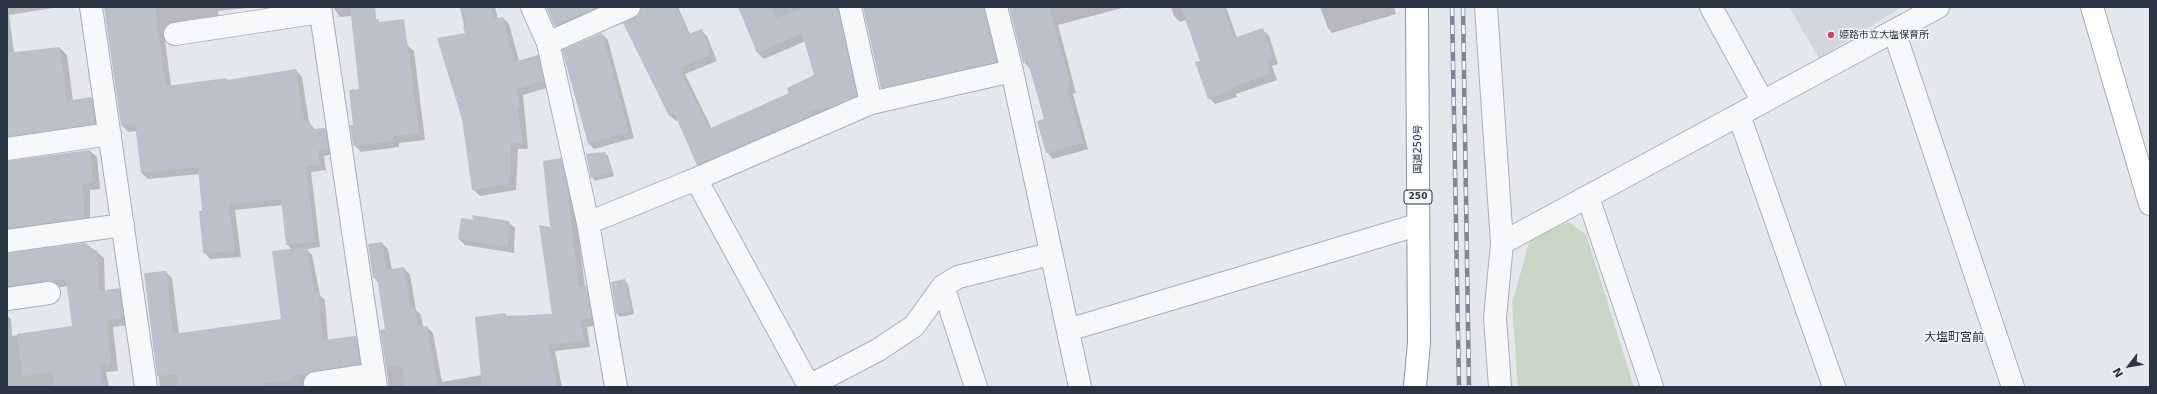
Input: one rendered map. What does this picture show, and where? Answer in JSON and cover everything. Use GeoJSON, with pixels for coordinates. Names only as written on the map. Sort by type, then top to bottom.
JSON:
{"type":"FeatureCollection","features":[{"type":"Feature","properties":{"kind":"main road","name":"国道250号"},"geometry":{"type":"LineString","coordinates":[[1415,387],[1419,342],[1417,225],[1417,7]]}},
{"type":"Feature","properties":{"kind":"main road"},"geometry":{"type":"LineString","coordinates":[[2092,7],[2150,204]]}},
{"type":"Feature","properties":{"kind":"street"},"geometry":{"type":"LineString","coordinates":[[91,7],[146,387]]}},
{"type":"Feature","properties":{"kind":"street"},"geometry":{"type":"LineString","coordinates":[[532,7],[548,43],[588,223],[616,387]]}},
{"type":"Feature","properties":{"kind":"street"},"geometry":{"type":"LineString","coordinates":[[548,43],[629,7]]}},
{"type":"Feature","properties":{"kind":"street"},"geometry":{"type":"LineString","coordinates":[[850,7],[871,103]]}},
{"type":"Feature","properties":{"kind":"street"},"geometry":{"type":"LineString","coordinates":[[996,7],[1012,71],[1050,254],[1080,387]]}},
{"type":"Feature","properties":{"kind":"street"},"geometry":{"type":"LineString","coordinates":[[1486,7],[1502,243],[1495,318],[1500,387]]}},
{"type":"Feature","properties":{"kind":"street"},"geometry":{"type":"LineString","coordinates":[[1711,7],[1763,102]]}},
{"type":"Feature","properties":{"kind":"street"},"geometry":{"type":"LineString","coordinates":[[1502,243],[1938,7]]}},
{"type":"Feature","properties":{"kind":"street"},"geometry":{"type":"LineString","coordinates":[[175,34],[320,10],[375,380],[315,383]]}},
{"type":"Feature","properties":{"kind":"street"},"geometry":{"type":"LineString","coordinates":[[1894,31],[2013,387]]}},
{"type":"Feature","properties":{"kind":"street"},"geometry":{"type":"LineString","coordinates":[[588,223],[696,179],[871,103],[1012,71]]}},
{"type":"Feature","properties":{"kind":"street"},"geometry":{"type":"LineString","coordinates":[[1739,115],[1834,387]]}},
{"type":"Feature","properties":{"kind":"street"},"geometry":{"type":"LineString","coordinates":[[7,149],[110,134]]}},
{"type":"Feature","properties":{"kind":"street"},"geometry":{"type":"LineString","coordinates":[[696,179],[808,387],[878,350],[914,326],[943,286],[958,277],[1050,254]]}},
{"type":"Feature","properties":{"kind":"street"},"geometry":{"type":"LineString","coordinates":[[1588,196],[1652,387]]}},
{"type":"Feature","properties":{"kind":"street"},"geometry":{"type":"LineString","coordinates":[[7,242],[123,225]]}},
{"type":"Feature","properties":{"kind":"street"},"geometry":{"type":"LineString","coordinates":[[1068,330],[1417,225]]}},
{"type":"Feature","properties":{"kind":"street"},"geometry":{"type":"LineString","coordinates":[[943,286],[976,387]]}},
{"type":"Feature","properties":{"kind":"street"},"geometry":{"type":"LineString","coordinates":[[7,299],[49,293]]}},
{"type":"Feature","properties":{"kind":"shaded area","name":"姫路市立大塩保育所"},"geometry":{"type":"Polygon","coordinates":[[[1789,7],[1902,7],[1819,58],[1789,7]]]}},
{"type":"Feature","properties":{"kind":"green space"},"geometry":{"type":"Polygon","coordinates":[[[1568,222],[1586,234],[1634,387],[1518,387],[1512,304],[1530,239],[1568,222]]]}},
{"type":"Feature","properties":{"kind":"building"},"geometry":{"type":"Polygon","coordinates":[[[104,7],[155,7],[166,86],[227,78],[227,80],[296,69],[304,121],[309,121],[312,129],[325,128],[328,148],[318,150],[320,164],[306,166],[315,241],[286,245],[281,199],[229,204],[235,251],[203,253],[199,211],[202,211],[198,167],[141,173],[135,124],[121,126],[104,7]]]}},
{"type":"Feature","properties":{"kind":"building"},"geometry":{"type":"Polygon","coordinates":[[[350,7],[375,7],[376,19],[379,19],[379,22],[404,19],[419,133],[393,136],[393,141],[353,146],[350,125],[353,125],[349,90],[359,89],[350,7]]]}},
{"type":"Feature","properties":{"kind":"building"},"geometry":{"type":"Polygon","coordinates":[[[462,7],[491,7],[494,19],[503,17],[514,62],[538,55],[544,81],[517,89],[520,107],[517,108],[523,143],[511,143],[510,184],[472,190],[462,119],[437,38],[465,33],[463,26],[467,25],[462,7]]]}},
{"type":"Feature","properties":{"kind":"building"},"geometry":{"type":"Polygon","coordinates":[[[546,7],[595,7],[595,8],[554,26],[546,7]]]}},
{"type":"Feature","properties":{"kind":"building"},"geometry":{"type":"Polygon","coordinates":[[[641,7],[676,7],[688,34],[702,29],[711,55],[679,68],[709,128],[789,93],[787,88],[814,75],[802,33],[757,53],[738,7],[771,7],[776,18],[807,7],[838,7],[857,96],[834,106],[811,111],[813,115],[697,165],[674,113],[669,116],[623,23],[639,15],[641,7]]]}},
{"type":"Feature","properties":{"kind":"building"},"geometry":{"type":"Polygon","coordinates":[[[863,7],[984,7],[997,62],[881,88],[863,7]]]}},
{"type":"Feature","properties":{"kind":"building"},"geometry":{"type":"Polygon","coordinates":[[[1009,7],[1049,7],[1071,87],[1067,88],[1083,143],[1046,153],[1037,121],[1044,119],[1028,62],[1023,63],[1009,7]]]}},
{"type":"Feature","properties":{"kind":"building"},"geometry":{"type":"Polygon","coordinates":[[[1181,7],[1223,7],[1234,38],[1263,28],[1273,58],[1267,60],[1271,73],[1230,88],[1231,91],[1208,99],[1195,62],[1200,61],[1181,7]]]}},
{"type":"Feature","properties":{"kind":"building"},"geometry":{"type":"Polygon","coordinates":[[[602,33],[629,132],[588,143],[562,50],[602,33]]]}},
{"type":"Feature","properties":{"kind":"building"},"geometry":{"type":"Polygon","coordinates":[[[60,47],[67,101],[91,97],[95,124],[7,136],[7,53],[60,47]]]}},
{"type":"Feature","properties":{"kind":"building"},"geometry":{"type":"Polygon","coordinates":[[[90,150],[93,182],[83,184],[84,218],[7,228],[7,161],[90,150]]]}},
{"type":"Feature","properties":{"kind":"building"},"geometry":{"type":"Polygon","coordinates":[[[605,152],[611,172],[591,178],[586,154],[605,152]]]}},
{"type":"Feature","properties":{"kind":"building"},"geometry":{"type":"Polygon","coordinates":[[[561,158],[567,184],[579,287],[586,286],[592,318],[581,320],[584,340],[549,345],[557,387],[482,387],[475,317],[506,313],[505,316],[552,314],[539,225],[550,227],[543,161],[561,158]]]}},
{"type":"Feature","properties":{"kind":"building"},"geometry":{"type":"Polygon","coordinates":[[[472,215],[509,221],[508,247],[458,239],[461,218],[473,220],[472,215]]]}},
{"type":"Feature","properties":{"kind":"building"},"geometry":{"type":"Polygon","coordinates":[[[382,242],[387,270],[404,267],[411,308],[415,308],[418,327],[427,326],[438,387],[405,387],[401,365],[386,368],[380,330],[385,329],[377,277],[373,278],[368,244],[382,242]]]}},
{"type":"Feature","properties":{"kind":"building"},"geometry":{"type":"Polygon","coordinates":[[[85,243],[88,244],[89,251],[97,250],[99,291],[119,288],[123,318],[107,320],[111,364],[100,365],[103,387],[54,387],[52,372],[22,376],[17,334],[72,326],[66,279],[7,286],[7,253],[85,243]]]}},
{"type":"Feature","properties":{"kind":"building"},"geometry":{"type":"Polygon","coordinates":[[[306,247],[315,292],[319,292],[322,340],[356,336],[360,364],[292,376],[292,380],[264,383],[263,387],[178,387],[176,374],[157,376],[144,273],[166,271],[173,334],[281,319],[272,251],[306,247]]]}},
{"type":"Feature","properties":{"kind":"building"},"geometry":{"type":"Polygon","coordinates":[[[625,279],[631,311],[616,314],[611,282],[625,279]]]}},
{"type":"Feature","properties":{"kind":"railway"},"geometry":{"type":"LineString","coordinates":[[1452,7],[1459,387]]}},
{"type":"Feature","properties":{"kind":"railway"},"geometry":{"type":"LineString","coordinates":[[1463,7],[1469,387]]}},
{"type":"Feature","properties":{"kind":"place","name":"姫路市立大塩保育所"},"geometry":{"type":"Point","coordinates":[1831,35]}},
{"type":"Feature","properties":{"kind":"district","name":"大塩町宮前"},"geometry":{"type":"Point","coordinates":[1954,338]}}]}
